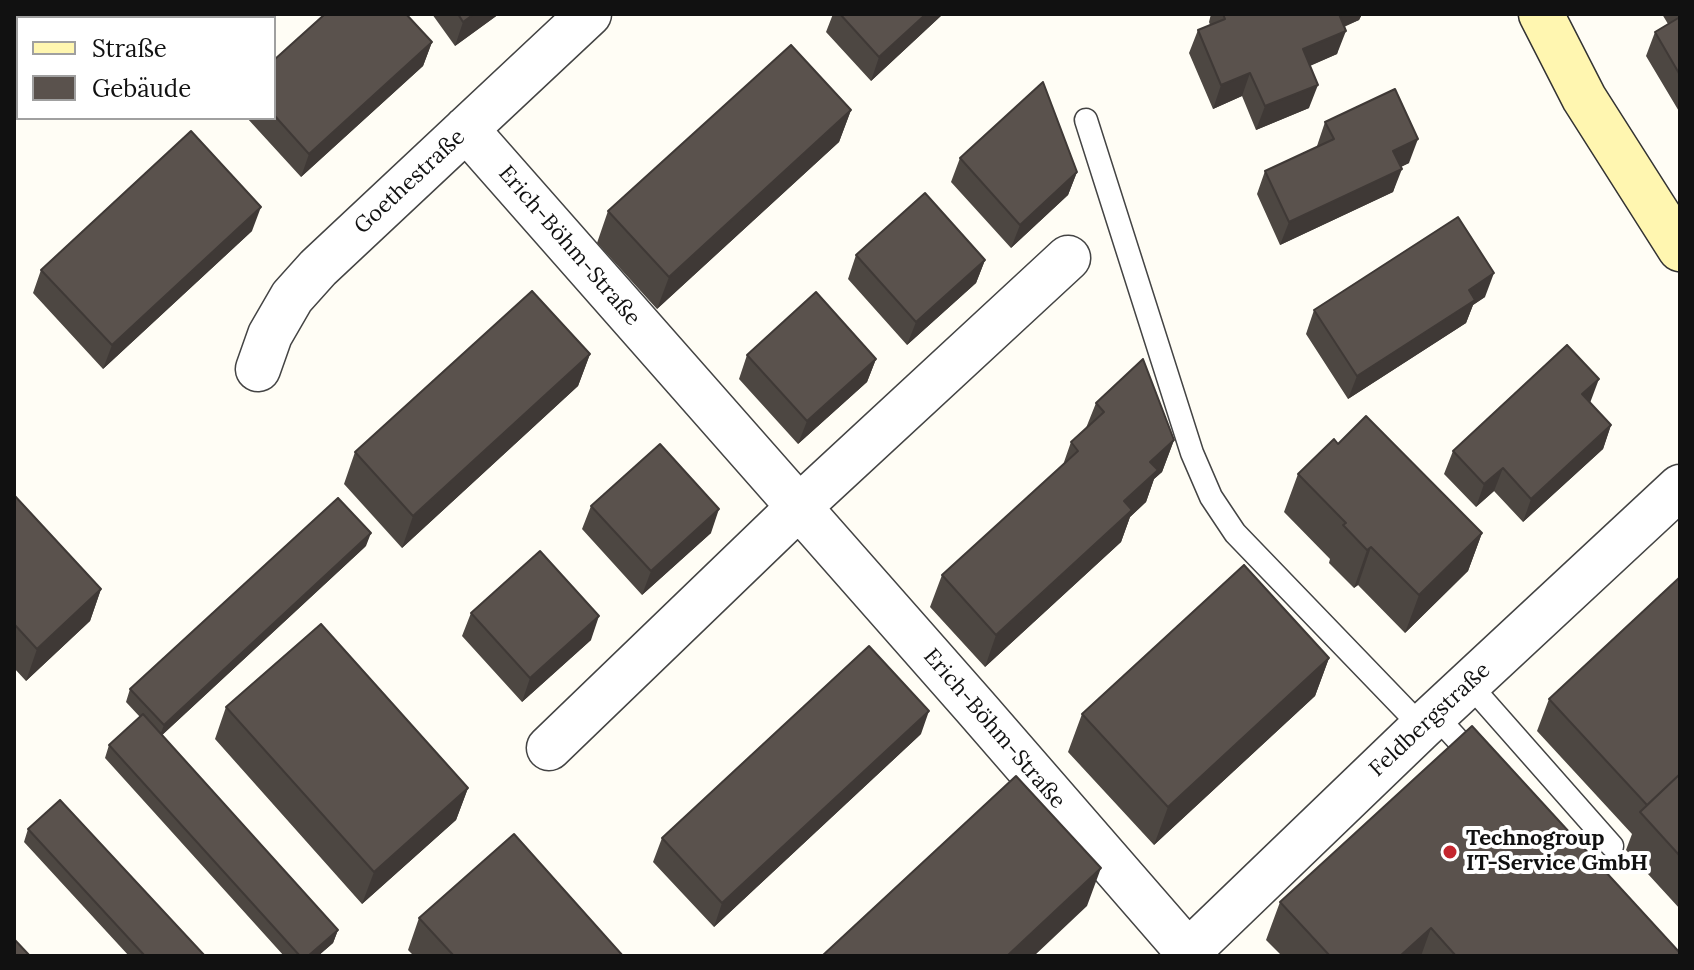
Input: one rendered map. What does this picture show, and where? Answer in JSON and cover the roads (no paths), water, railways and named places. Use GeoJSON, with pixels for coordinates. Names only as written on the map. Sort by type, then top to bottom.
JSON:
{"type":"FeatureCollection","features":[{"type":"Feature","properties":{"kind":"main road"},"geometry":{"type":"LineString","coordinates":[[1541,14],[1584,98],[1680,249]]}},
{"type":"Feature","properties":{"kind":"street","name":"Goethestraße"},"geometry":{"type":"LineString","coordinates":[[258,369],[270,335],[292,297],[318,268],[589,14]]}},
{"type":"Feature","properties":{"kind":"street","name":"Erich-Böhm-Straße"},"geometry":{"type":"LineString","coordinates":[[466,129],[986,719],[1186,954]]}},
{"type":"Feature","properties":{"kind":"street"},"geometry":{"type":"LineString","coordinates":[[549,748],[799,507],[1068,258]]}},
{"type":"Feature","properties":{"kind":"street","name":"Feldbergstraße"},"geometry":{"type":"LineString","coordinates":[[1186,954],[1428,721],[1680,487]]}},
{"type":"Feature","properties":{"kind":"lane"},"geometry":{"type":"LineString","coordinates":[[1086,120],[1192,453],[1211,497],[1235,533],[1428,721],[1488,773]]}},
{"type":"Feature","properties":{"kind":"lane"},"geometry":{"type":"LineString","coordinates":[[1469,684],[1612,846]]}},
{"type":"Feature","properties":{"kind":"place","name":"Technogroup IT-Service GmbH"},"geometry":{"type":"Point","coordinates":[1450,852]}}]}
